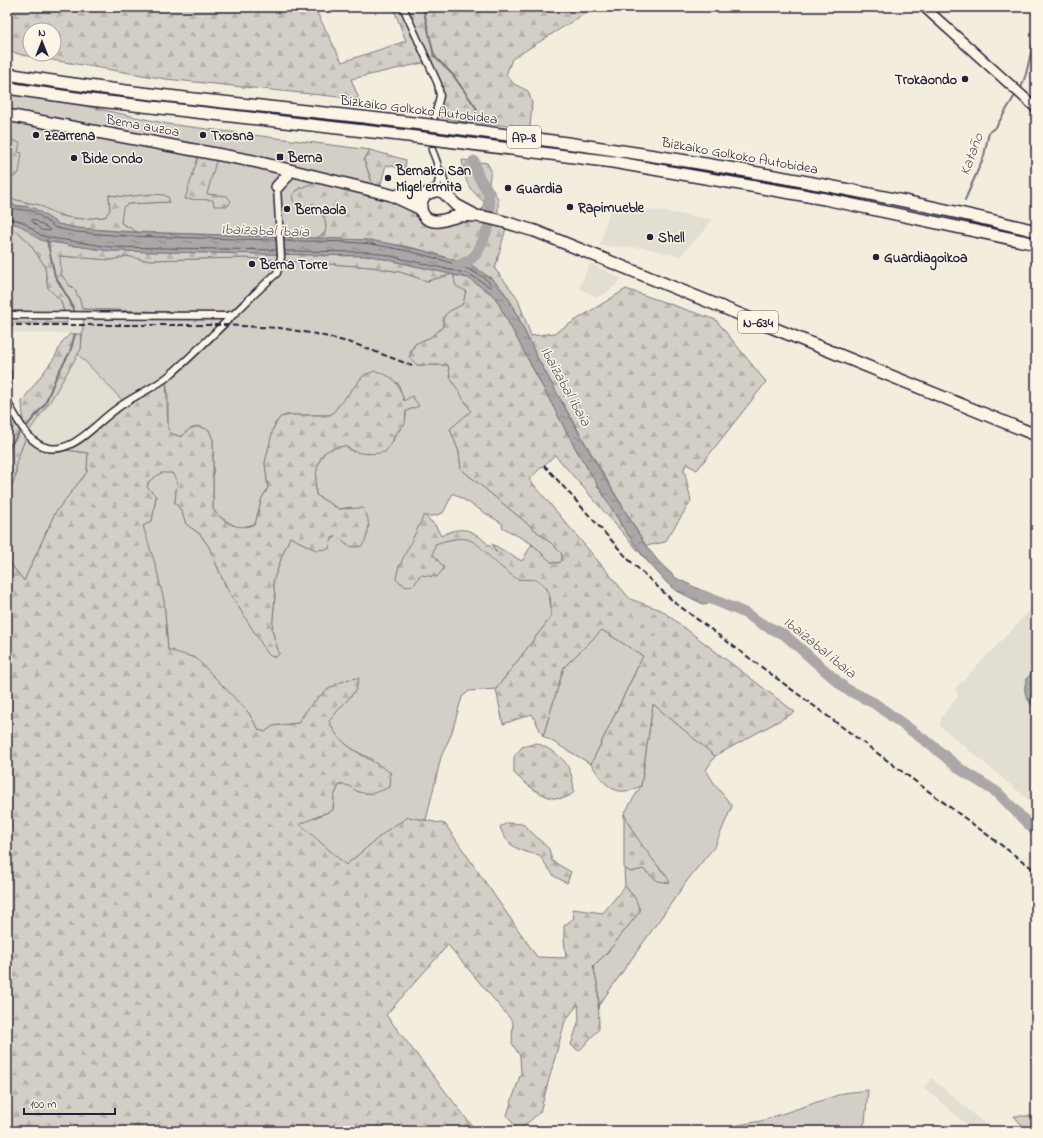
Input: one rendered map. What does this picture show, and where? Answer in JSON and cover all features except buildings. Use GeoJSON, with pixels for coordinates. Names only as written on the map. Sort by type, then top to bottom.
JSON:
{"type":"FeatureCollection","features":[{"type":"Feature","properties":{"kind":"highway","name":"Bizkaiko Golkoko Autobidea"},"geometry":{"type":"LineString","coordinates":[[7,74],[162,96],[371,118],[614,149],[888,196],[1036,231]]}},
{"type":"Feature","properties":{"kind":"highway","name":"Bizkaiko Golkoko Autobidea"},"geometry":{"type":"LineString","coordinates":[[7,88],[98,101],[408,136],[613,162],[818,198],[1036,244]]}},
{"type":"Feature","properties":{"kind":"highway","name":"Berna auzoa"},"geometry":{"type":"LineString","coordinates":[[7,115],[254,161],[391,195]]}},
{"type":"Feature","properties":{"kind":"highway"},"geometry":{"type":"LineString","coordinates":[[254,161],[275,173],[287,176],[316,176]]}},
{"type":"Feature","properties":{"kind":"highway"},"geometry":{"type":"LineString","coordinates":[[275,173],[277,187]]}},
{"type":"Feature","properties":{"kind":"highway"},"geometry":{"type":"LineString","coordinates":[[277,187],[287,176]]}},
{"type":"Feature","properties":{"kind":"highway"},"geometry":{"type":"LineString","coordinates":[[421,209],[420,204],[430,193]]}},
{"type":"Feature","properties":{"kind":"highway","name":"N-634"},"geometry":{"type":"LineString","coordinates":[[391,195],[444,193],[478,216]]}},
{"type":"Feature","properties":{"kind":"highway","name":"N-634"},"geometry":{"type":"LineString","coordinates":[[391,195],[421,209],[426,218],[430,221],[435,222],[462,215],[478,216],[535,231],[1036,434]]}},
{"type":"Feature","properties":{"kind":"highway"},"geometry":{"type":"LineString","coordinates":[[445,219],[451,211],[450,198]]}},
{"type":"Feature","properties":{"kind":"street"},"geometry":{"type":"LineString","coordinates":[[403,7],[438,84],[440,96],[435,116]]}},
{"type":"Feature","properties":{"kind":"street"},"geometry":{"type":"LineString","coordinates":[[924,7],[1036,108]]}},
{"type":"Feature","properties":{"kind":"street"},"geometry":{"type":"LineString","coordinates":[[432,150],[442,171],[450,198]]}},
{"type":"Feature","properties":{"kind":"street"},"geometry":{"type":"LineString","coordinates":[[430,193],[440,177],[439,166]]}},
{"type":"Feature","properties":{"kind":"street"},"geometry":{"type":"LineString","coordinates":[[7,402],[17,420],[37,444],[48,448],[58,449],[67,446],[83,436],[124,402],[171,375],[277,273],[281,257],[277,187]]}},
{"type":"Feature","properties":{"kind":"street"},"geometry":{"type":"LineString","coordinates":[[7,315],[227,316],[236,312]]}},
{"type":"Feature","properties":{"kind":"street"},"geometry":{"type":"LineString","coordinates":[[7,372],[7,383]]}},
{"type":"Feature","properties":{"kind":"shaded area","name":"Shell"},"geometry":{"type":"Polygon","coordinates":[[[611,204],[712,219],[707,228],[680,256],[645,248],[600,246],[611,204]]]}},
{"type":"Feature","properties":{"kind":"shaded area"},"geometry":{"type":"Polygon","coordinates":[[[590,263],[622,279],[605,294],[596,297],[579,288],[590,263]]]}},
{"type":"Feature","properties":{"kind":"shaded area"},"geometry":{"type":"Polygon","coordinates":[[[7,323],[189,324],[82,334],[7,333],[7,323]]]}},
{"type":"Feature","properties":{"kind":"shaded area"},"geometry":{"type":"Polygon","coordinates":[[[77,353],[124,402],[67,446],[48,448],[27,434],[51,400],[77,353]]]}},
{"type":"Feature","properties":{"kind":"shaded area"},"geometry":{"type":"Polygon","coordinates":[[[1036,604],[1036,806],[940,726],[941,718],[958,696],[955,689],[1036,604]]]}},
{"type":"Feature","properties":{"kind":"shaded area"},"geometry":{"type":"Polygon","coordinates":[[[931,1078],[993,1131],[974,1131],[924,1087],[931,1078]]]}},
{"type":"Feature","properties":{"kind":"green space"},"geometry":{"type":"Polygon","coordinates":[[[7,7],[314,7],[342,62],[406,41],[393,7],[595,7],[512,59],[506,75],[514,84],[528,91],[532,103],[530,128],[460,121],[435,116],[440,97],[427,62],[351,79],[359,99],[166,79],[62,62],[62,22],[22,22],[22,55],[7,50],[7,7]]]}},
{"type":"Feature","properties":{"kind":"green space"},"geometry":{"type":"Polygon","coordinates":[[[7,89],[168,124],[370,150],[364,160],[375,191],[336,181],[299,188],[292,197],[297,205],[316,207],[325,219],[325,233],[317,238],[137,232],[121,223],[122,207],[128,204],[169,202],[164,195],[124,197],[109,195],[110,210],[105,217],[81,219],[66,217],[39,205],[7,198],[7,89]]]}},
{"type":"Feature","properties":{"kind":"green space"},"geometry":{"type":"Polygon","coordinates":[[[11,140],[20,143],[18,152],[22,153],[19,173],[11,179],[7,179],[7,159],[9,159],[11,140]]]}},
{"type":"Feature","properties":{"kind":"green space"},"geometry":{"type":"Polygon","coordinates":[[[370,150],[406,160],[405,169],[386,165],[380,187],[426,218],[480,217],[484,202],[470,188],[466,179],[462,160],[487,163],[491,170],[489,183],[498,199],[498,221],[507,224],[495,269],[517,297],[531,336],[555,333],[626,289],[716,320],[766,382],[697,470],[686,464],[684,469],[691,501],[665,542],[646,546],[550,381],[532,348],[512,304],[506,294],[492,279],[455,261],[417,249],[377,242],[317,238],[325,233],[326,222],[321,213],[315,207],[297,205],[293,201],[293,194],[302,188],[322,182],[344,183],[375,190],[364,160],[370,150]]]}},
{"type":"Feature","properties":{"kind":"green space"},"geometry":{"type":"Polygon","coordinates":[[[200,151],[218,154],[207,194],[227,196],[231,201],[228,206],[214,206],[213,200],[185,199],[200,151]]]}},
{"type":"Feature","properties":{"kind":"green space"},"geometry":{"type":"Polygon","coordinates":[[[151,194],[164,195],[169,198],[169,202],[128,204],[123,207],[121,223],[137,232],[76,228],[58,224],[34,208],[7,204],[7,198],[39,205],[66,217],[81,219],[105,217],[110,210],[109,195],[125,197],[151,194]]]}},
{"type":"Feature","properties":{"kind":"green space"},"geometry":{"type":"Polygon","coordinates":[[[7,223],[19,225],[38,239],[44,241],[110,251],[371,256],[452,274],[427,281],[400,272],[372,267],[245,258],[144,260],[127,256],[111,260],[60,256],[61,274],[74,289],[80,300],[82,309],[197,313],[65,315],[61,301],[48,288],[43,263],[23,236],[13,229],[7,228],[7,223]]]}},
{"type":"Feature","properties":{"kind":"green space"},"geometry":{"type":"Polygon","coordinates":[[[7,228],[13,229],[23,236],[43,263],[48,288],[61,301],[67,323],[7,323],[7,228]]]}},
{"type":"Feature","properties":{"kind":"green space"},"geometry":{"type":"Polygon","coordinates":[[[59,256],[111,260],[127,256],[144,260],[245,258],[372,267],[400,272],[427,281],[453,274],[466,291],[463,304],[448,312],[444,317],[443,327],[431,337],[415,344],[410,352],[417,365],[448,365],[451,379],[472,411],[450,429],[459,452],[461,469],[551,543],[562,554],[562,562],[551,562],[532,544],[502,527],[503,524],[453,493],[443,513],[433,516],[424,516],[435,525],[443,541],[459,538],[472,539],[517,579],[534,578],[543,583],[551,606],[551,617],[496,689],[469,691],[462,697],[451,735],[441,757],[426,820],[408,818],[389,829],[346,865],[299,824],[333,810],[334,796],[339,785],[349,785],[359,792],[372,759],[358,752],[340,739],[331,728],[328,721],[356,690],[349,679],[319,696],[298,723],[273,726],[265,732],[259,730],[248,712],[173,650],[168,650],[164,602],[143,526],[152,521],[156,496],[147,487],[150,480],[156,475],[164,472],[172,473],[177,481],[175,502],[182,512],[186,524],[200,534],[209,547],[226,587],[279,654],[272,630],[275,595],[273,582],[290,537],[316,550],[337,536],[348,546],[369,524],[351,507],[339,509],[316,495],[316,478],[320,460],[327,451],[331,449],[345,446],[353,452],[392,443],[404,424],[406,411],[419,406],[404,401],[398,383],[364,375],[331,415],[285,415],[275,423],[265,463],[268,488],[262,498],[255,524],[238,528],[217,515],[213,509],[213,440],[209,430],[197,426],[185,432],[182,437],[172,434],[168,429],[168,396],[166,379],[124,402],[77,353],[81,349],[84,315],[197,313],[82,309],[80,300],[74,289],[61,274],[59,256]]]}},
{"type":"Feature","properties":{"kind":"green space"},"geometry":{"type":"Polygon","coordinates":[[[453,275],[468,278],[496,299],[574,446],[625,530],[648,562],[555,455],[529,479],[630,599],[661,610],[795,712],[715,756],[653,704],[641,786],[627,791],[619,791],[614,789],[605,783],[591,764],[643,656],[602,630],[564,667],[543,736],[532,714],[503,724],[496,689],[551,617],[550,600],[547,588],[538,581],[515,578],[475,543],[460,538],[435,544],[433,554],[444,568],[437,577],[420,575],[415,584],[406,587],[396,579],[398,569],[424,515],[435,525],[441,536],[458,530],[466,530],[478,536],[497,553],[492,544],[522,561],[532,544],[551,562],[559,563],[562,561],[562,554],[551,543],[461,469],[459,452],[450,429],[471,411],[451,379],[448,365],[417,365],[409,357],[415,344],[431,337],[443,327],[443,321],[446,314],[463,304],[466,291],[456,286],[453,275]]]}},
{"type":"Feature","properties":{"kind":"green space"},"geometry":{"type":"Polygon","coordinates":[[[70,334],[82,334],[81,349],[51,400],[27,434],[16,463],[16,475],[7,497],[7,437],[17,420],[23,420],[22,401],[55,357],[62,342],[70,334]]]}},
{"type":"Feature","properties":{"kind":"green space"},"geometry":{"type":"Polygon","coordinates":[[[375,371],[392,378],[395,381],[404,401],[412,396],[419,406],[406,411],[405,424],[395,433],[392,443],[385,452],[364,454],[345,446],[333,448],[327,451],[320,460],[316,478],[316,495],[339,509],[363,508],[368,522],[367,537],[362,546],[354,547],[348,545],[337,536],[332,538],[329,549],[316,550],[290,537],[273,582],[275,595],[272,630],[279,654],[276,657],[268,654],[226,587],[209,547],[200,534],[186,524],[182,512],[175,502],[177,481],[172,473],[161,473],[148,482],[147,487],[156,496],[152,521],[143,526],[156,567],[164,601],[168,650],[196,658],[248,712],[259,730],[265,732],[273,726],[298,723],[316,700],[331,687],[359,678],[356,690],[329,721],[340,738],[347,745],[391,773],[390,787],[375,792],[363,793],[348,786],[339,785],[334,796],[333,810],[300,824],[346,865],[389,829],[408,817],[445,824],[537,957],[566,958],[564,926],[574,918],[572,909],[603,913],[625,886],[635,898],[640,911],[607,953],[593,966],[598,987],[599,1029],[579,1051],[571,1045],[579,1020],[578,1004],[565,1021],[540,1112],[518,1131],[507,1115],[521,1073],[520,1056],[512,1043],[513,1022],[448,945],[386,1015],[476,1131],[7,1131],[7,559],[24,581],[55,513],[87,472],[88,453],[58,449],[67,446],[110,413],[166,378],[168,429],[172,434],[182,437],[191,429],[197,427],[209,430],[213,440],[213,509],[222,519],[232,525],[243,527],[249,526],[255,524],[262,498],[268,488],[265,463],[273,429],[280,417],[292,415],[331,415],[364,375],[375,371]]]}},
{"type":"Feature","properties":{"kind":"green space"},"geometry":{"type":"Polygon","coordinates":[[[27,434],[33,439],[47,446],[88,453],[87,472],[55,513],[24,581],[7,559],[7,497],[16,475],[16,463],[27,434]]]}},
{"type":"Feature","properties":{"kind":"green space"},"geometry":{"type":"Polygon","coordinates":[[[602,630],[643,656],[591,764],[543,736],[564,667],[602,630]]]}},
{"type":"Feature","properties":{"kind":"green space"},"geometry":{"type":"Polygon","coordinates":[[[653,704],[715,756],[706,770],[716,786],[732,806],[715,846],[689,878],[599,1005],[598,987],[593,966],[607,953],[640,911],[635,898],[625,886],[624,868],[631,872],[643,869],[658,881],[667,875],[660,869],[642,847],[624,814],[641,786],[653,704]]]}},
{"type":"Feature","properties":{"kind":"green space"},"geometry":{"type":"Polygon","coordinates":[[[537,743],[559,756],[568,767],[573,782],[574,792],[567,797],[559,799],[551,798],[535,790],[514,773],[514,757],[522,747],[537,743]]]}},
{"type":"Feature","properties":{"kind":"green space"},"geometry":{"type":"Polygon","coordinates":[[[624,814],[639,841],[670,883],[658,881],[643,869],[631,872],[624,868],[624,814]]]}},
{"type":"Feature","properties":{"kind":"green space"},"geometry":{"type":"Polygon","coordinates":[[[507,823],[523,824],[549,849],[552,861],[571,872],[567,883],[554,876],[539,855],[525,852],[510,844],[500,827],[507,823]]]}},
{"type":"Feature","properties":{"kind":"green space"},"geometry":{"type":"Polygon","coordinates":[[[868,1090],[865,1122],[861,1131],[705,1131],[761,1121],[844,1093],[868,1090]]]}},
{"type":"Feature","properties":{"kind":"green space"},"geometry":{"type":"Polygon","coordinates":[[[1014,1116],[1036,1116],[1036,1131],[1027,1131],[1014,1116]]]}},
{"type":"Feature","properties":{"kind":"water"},"geometry":{"type":"Polygon","coordinates":[[[7,204],[34,208],[58,224],[76,228],[125,232],[370,240],[416,249],[473,266],[492,279],[509,299],[537,357],[590,453],[646,546],[660,563],[676,578],[719,599],[705,605],[677,591],[667,583],[648,562],[625,531],[574,446],[496,299],[468,278],[371,256],[110,251],[44,241],[38,239],[19,225],[7,223],[7,204]]]}},
{"type":"Feature","properties":{"kind":"water"},"geometry":{"type":"Polygon","coordinates":[[[1036,669],[1036,708],[1031,704],[1025,694],[1025,683],[1031,673],[1036,669]]]}},
{"type":"Feature","properties":{"kind":"waterway"},"geometry":{"type":"LineString","coordinates":[[423,7],[434,56],[453,75],[477,109],[475,112]]}},
{"type":"Feature","properties":{"kind":"waterway","name":"Kataño"},"geometry":{"type":"LineString","coordinates":[[1021,88],[1026,74],[1036,31]]}},
{"type":"Feature","properties":{"kind":"waterway","name":"Kataño"},"geometry":{"type":"LineString","coordinates":[[965,200],[984,156],[989,132],[996,127],[1014,97]]}},
{"type":"Feature","properties":{"kind":"waterway"},"geometry":{"type":"LineString","coordinates":[[474,161],[478,176],[488,192],[490,212]]}},
{"type":"Feature","properties":{"kind":"waterway"},"geometry":{"type":"LineString","coordinates":[[457,266],[471,259],[475,255],[481,246],[489,226]]}},
{"type":"Feature","properties":{"kind":"waterway"},"geometry":{"type":"LineString","coordinates":[[47,240],[55,276],[70,301],[75,313]]}},
{"type":"Feature","properties":{"kind":"waterway"},"geometry":{"type":"LineString","coordinates":[[26,427],[45,404],[57,375],[70,352],[75,334]]}},
{"type":"Feature","properties":{"kind":"waterway"},"geometry":{"type":"LineString","coordinates":[[9,467],[10,446],[21,430]]}},
{"type":"Feature","properties":{"kind":"waterway","name":"Ibaizabal ibaia"},"geometry":{"type":"LineString","coordinates":[[702,595],[745,613],[762,624],[785,635],[846,689],[874,703],[934,747],[960,769],[998,793],[1036,832]]}},
{"type":"Feature","properties":{"kind":"tunnel"},"geometry":{"type":"LineString","coordinates":[[432,150],[435,116]]}},
{"type":"Feature","properties":{"kind":"railway"},"geometry":{"type":"LineString","coordinates":[[7,325],[222,325],[280,328],[316,334],[355,344],[413,366]]}},
{"type":"Feature","properties":{"kind":"railway"},"geometry":{"type":"LineString","coordinates":[[544,465],[629,560],[674,602],[1036,871]]}},
{"type":"Feature","properties":{"kind":"place","name":"Trokaondo"},"geometry":{"type":"Point","coordinates":[965,79]}},
{"type":"Feature","properties":{"kind":"place","name":"Zearrena"},"geometry":{"type":"Point","coordinates":[36,135]}},
{"type":"Feature","properties":{"kind":"place","name":"Txosna"},"geometry":{"type":"Point","coordinates":[203,135]}},
{"type":"Feature","properties":{"kind":"place","name":"Berna"},"geometry":{"type":"Point","coordinates":[280,157]}},
{"type":"Feature","properties":{"kind":"place","name":"Bide Ondo"},"geometry":{"type":"Point","coordinates":[74,158]}},
{"type":"Feature","properties":{"kind":"place","name":"Bernako San Migel ermita"},"geometry":{"type":"Point","coordinates":[388,178]}},
{"type":"Feature","properties":{"kind":"place","name":"Guardia"},"geometry":{"type":"Point","coordinates":[508,188]}},
{"type":"Feature","properties":{"kind":"place","name":"Rapimueble"},"geometry":{"type":"Point","coordinates":[570,207]}},
{"type":"Feature","properties":{"kind":"place","name":"Bernaola"},"geometry":{"type":"Point","coordinates":[287,209]}},
{"type":"Feature","properties":{"kind":"place","name":"Shell"},"geometry":{"type":"Point","coordinates":[650,237]}},
{"type":"Feature","properties":{"kind":"place","name":"Guardiagoikoa"},"geometry":{"type":"Point","coordinates":[876,257]}},
{"type":"Feature","properties":{"kind":"place","name":"Berna Torre"},"geometry":{"type":"Point","coordinates":[252,264]}}]}
